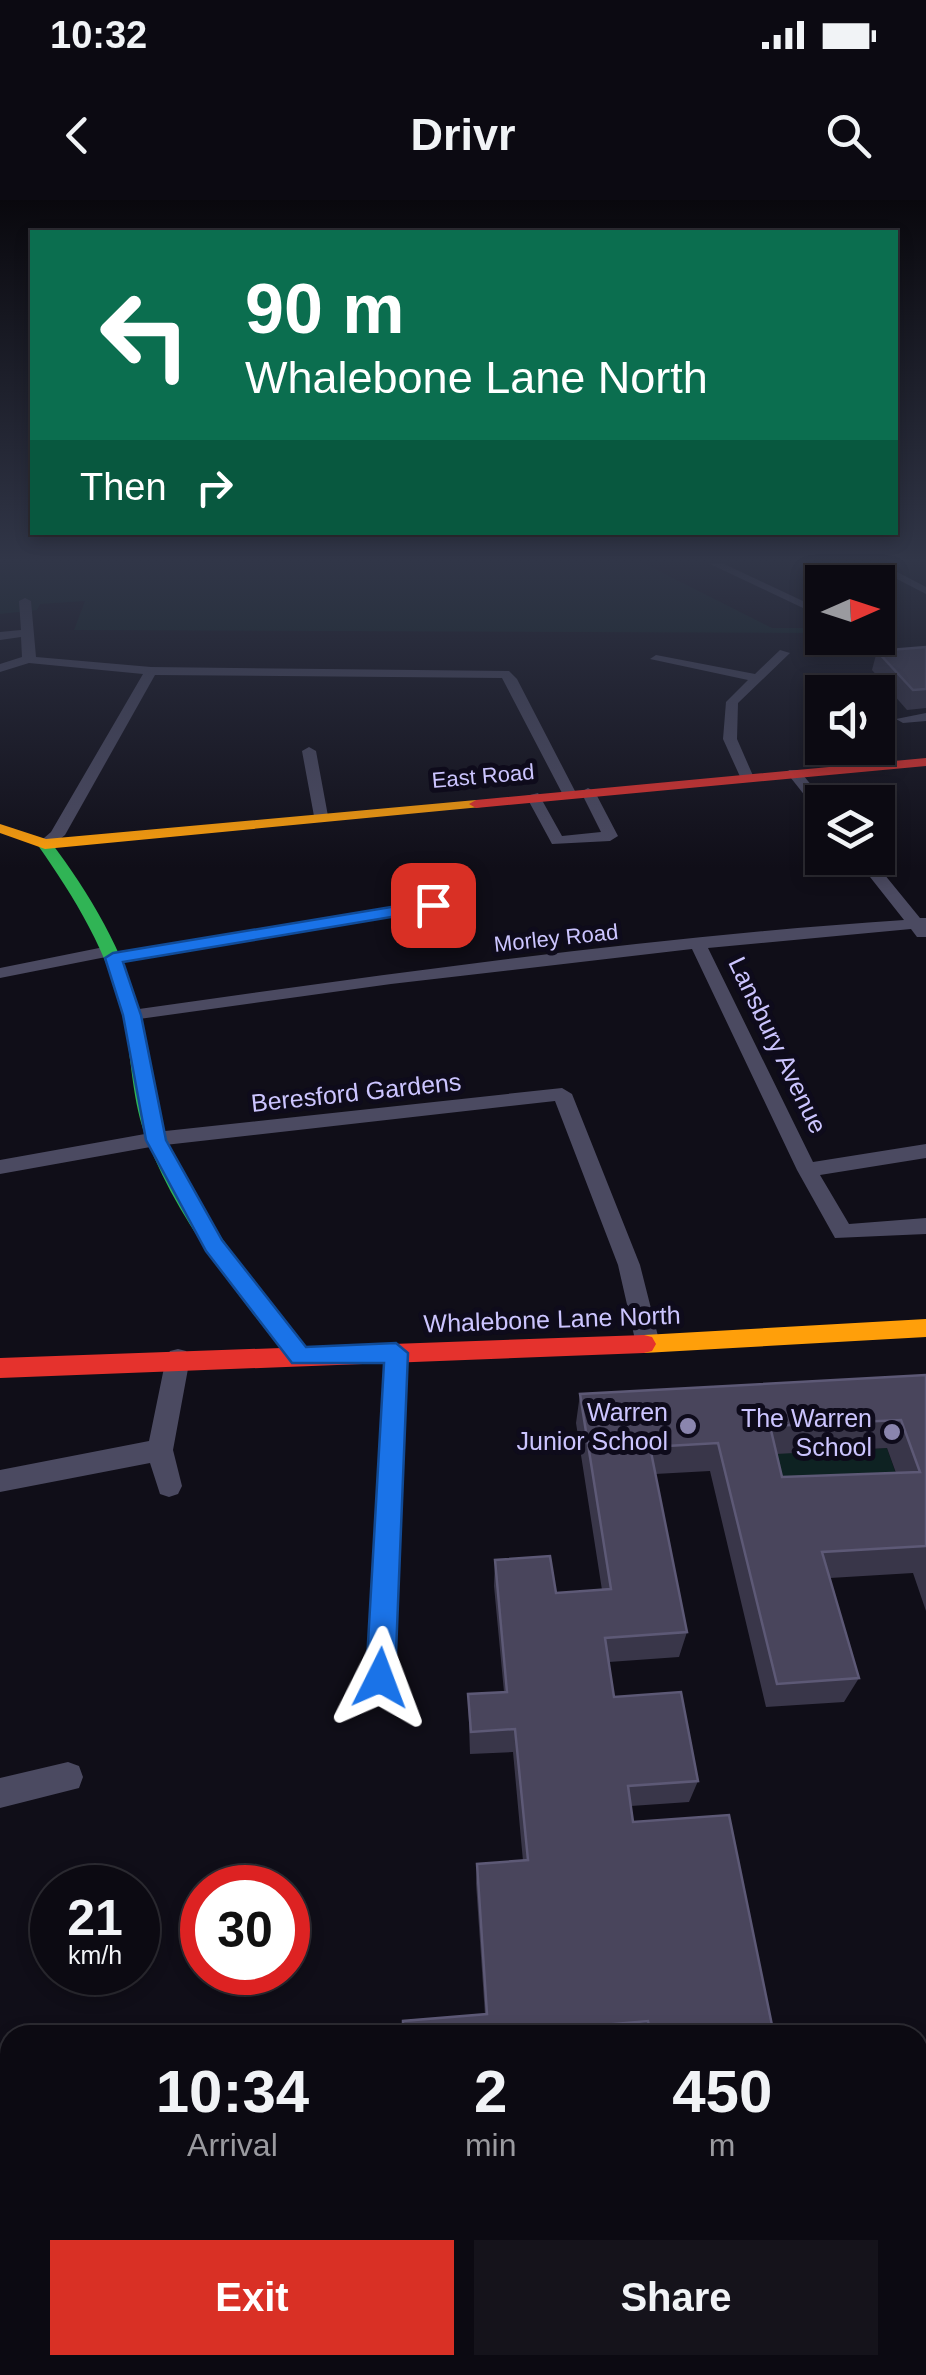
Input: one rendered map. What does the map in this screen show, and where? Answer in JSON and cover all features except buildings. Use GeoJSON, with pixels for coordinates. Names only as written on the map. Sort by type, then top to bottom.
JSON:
{"type":"FeatureCollection","features":[{"type":"Feature","properties":{"kind":"street"},"geometry":{"type":"LineString","coordinates":[[84,664],[151,671],[505,674],[512,679],[578,793],[610,836],[557,841],[533,796]]}},
{"type":"Feature","properties":{"kind":"street"},"geometry":{"type":"LineString","coordinates":[[685,664],[757,678]]}},
{"type":"Feature","properties":{"kind":"street"},"geometry":{"type":"LineString","coordinates":[[747,778],[730,738],[732,702],[771,664]]}},
{"type":"Feature","properties":{"kind":"street"},"geometry":{"type":"LineString","coordinates":[[45,844],[58,835],[151,671]]}},
{"type":"Feature","properties":{"kind":"street"},"geometry":{"type":"LineString","coordinates":[[902,719],[926,717]]}},
{"type":"Feature","properties":{"kind":"street"},"geometry":{"type":"LineString","coordinates":[[309,751],[321,816]]}},
{"type":"Feature","properties":{"kind":"street","name":"East Road"},"geometry":{"type":"LineString","coordinates":[[45,844],[926,762]]}},
{"type":"Feature","properties":{"kind":"street"},"geometry":{"type":"LineString","coordinates":[[794,773],[805,787]]}},
{"type":"Feature","properties":{"kind":"street"},"geometry":{"type":"LineString","coordinates":[[0,828],[45,844],[79,890],[111,955],[132,1015],[156,1140],[214,1246],[300,1356]]}},
{"type":"Feature","properties":{"kind":"street"},"geometry":{"type":"LineString","coordinates":[[878,875],[923,927]]}},
{"type":"Feature","properties":{"kind":"street"},"geometry":{"type":"LineString","coordinates":[[0,972],[433,905]]}},
{"type":"Feature","properties":{"kind":"street","name":"Morley Road"},"geometry":{"type":"LineString","coordinates":[[132,1015],[391,979],[698,944],[923,927]]}},
{"type":"Feature","properties":{"kind":"street","name":"Lansbury Avenue"},"geometry":{"type":"LineString","coordinates":[[698,944],[807,1170],[843,1232],[926,1226]]}},
{"type":"Feature","properties":{"kind":"street","name":"Beresford Gardens"},"geometry":{"type":"LineString","coordinates":[[0,1167],[156,1140],[562,1094],[629,1266],[648,1344]]}},
{"type":"Feature","properties":{"kind":"street","name":"Lansbury Avenue"},"geometry":{"type":"LineString","coordinates":[[807,1170],[926,1151]]}},
{"type":"Feature","properties":{"kind":"street","name":"Whalebone Lane North"},"geometry":{"type":"LineString","coordinates":[[0,1368],[178,1358],[648,1344],[926,1328]]}},
{"type":"Feature","properties":{"kind":"street"},"geometry":{"type":"LineString","coordinates":[[380,1678],[396,1353]]}},
{"type":"Feature","properties":{"kind":"street"},"geometry":{"type":"LineString","coordinates":[[170,1486],[160,1450],[178,1358]]}},
{"type":"Feature","properties":{"kind":"street"},"geometry":{"type":"LineString","coordinates":[[0,1482],[160,1450]]}},
{"type":"Feature","properties":{"kind":"street"},"geometry":{"type":"LineString","coordinates":[[0,1793],[68,1778]]}},
{"type":"Feature","properties":{"kind":"green space"},"geometry":{"type":"Polygon","coordinates":[[[887,1448],[905,1500],[772,1505],[760,1454],[887,1448]]]}},
{"type":"Feature","properties":{"kind":"traffic: fast"},"geometry":{"type":"LineString","coordinates":[[45,844],[86,906],[119,973],[133,1020],[148,1112],[170,1170],[220,1253],[300,1356]]}},
{"type":"Feature","properties":{"kind":"traffic: slow"},"geometry":{"type":"LineString","coordinates":[[0,828],[45,844],[476,804]]}},
{"type":"Feature","properties":{"kind":"traffic: slow"},"geometry":{"type":"LineString","coordinates":[[644,1344],[926,1328]]}},
{"type":"Feature","properties":{"kind":"traffic: jam"},"geometry":{"type":"LineString","coordinates":[[476,804],[926,762]]}},
{"type":"Feature","properties":{"kind":"traffic: jam"},"geometry":{"type":"LineString","coordinates":[[0,1368],[644,1344]]}},
{"type":"Feature","properties":{"kind":"place","name":"Warren Junior School"},"geometry":{"type":"Point","coordinates":[688,1426]}},
{"type":"Feature","properties":{"kind":"place","name":"The Warren School"},"geometry":{"type":"Point","coordinates":[892,1432]}},
{"type":"Feature","properties":{"kind":"route"},"geometry":{"type":"LineString","coordinates":[[380,1678],[396,1353],[300,1356],[214,1246],[156,1140],[132,1015],[113,958],[433,905]]}}]}
